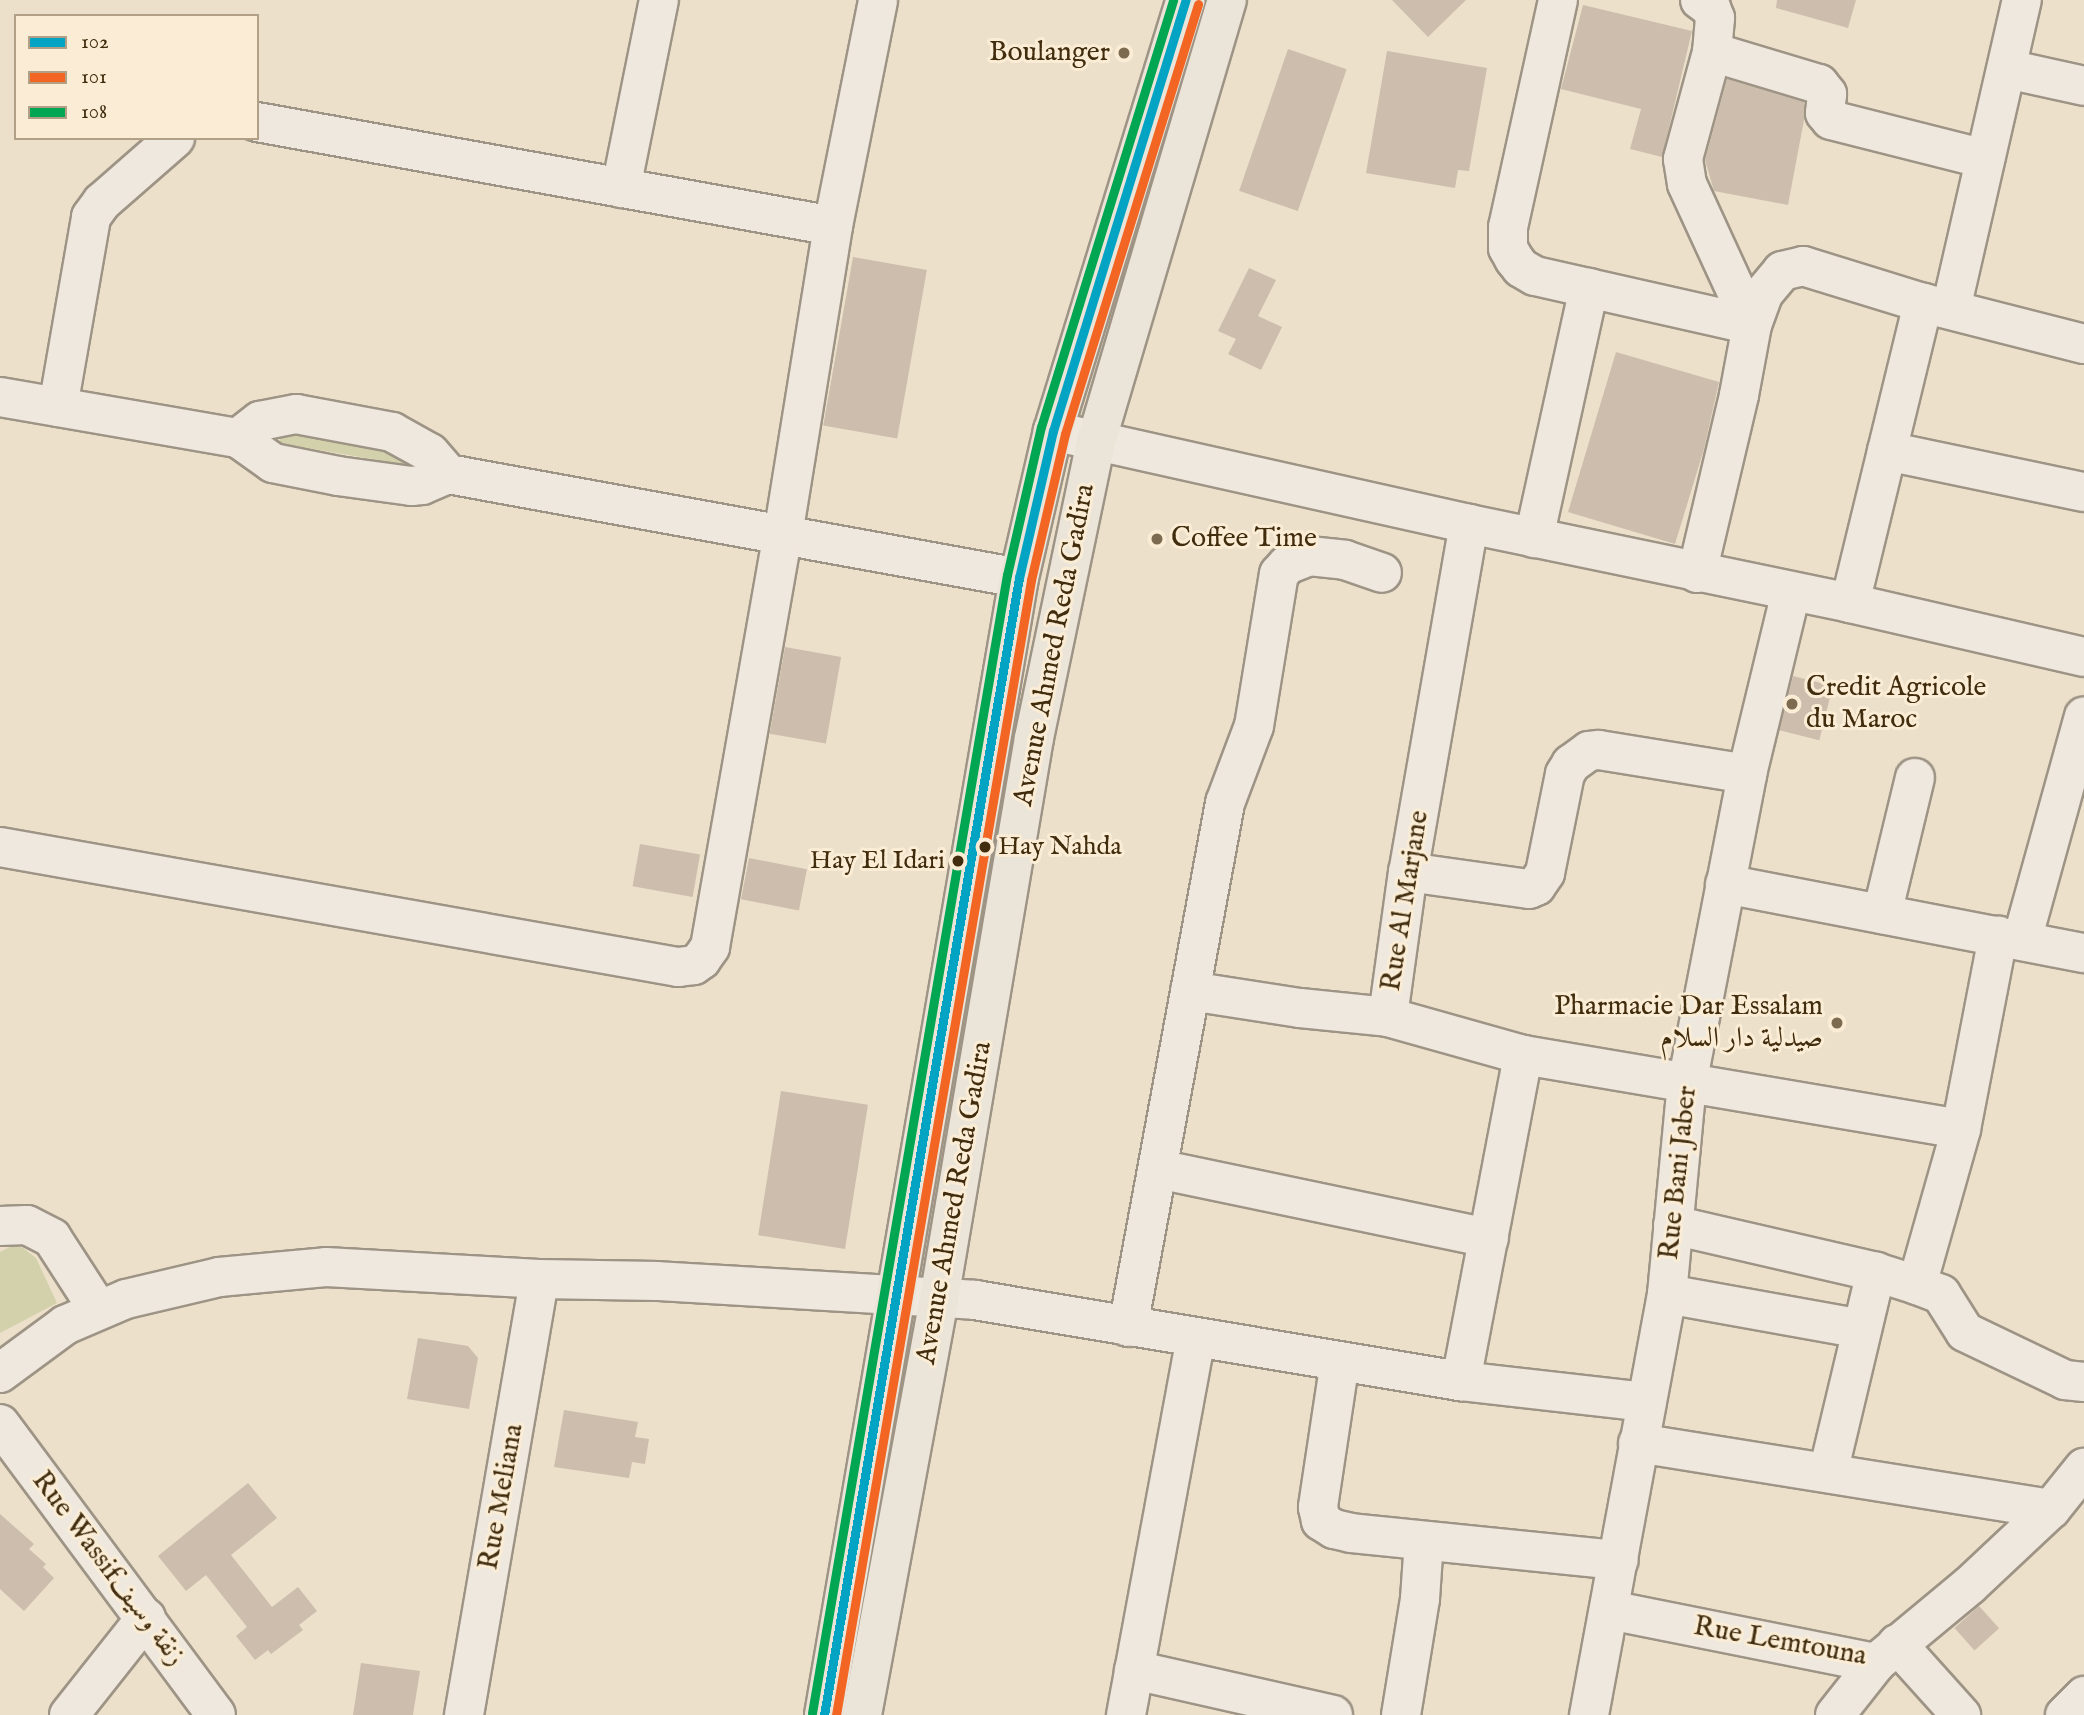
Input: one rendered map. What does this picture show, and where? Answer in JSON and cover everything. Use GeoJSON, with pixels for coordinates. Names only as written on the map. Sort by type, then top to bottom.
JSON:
{"type":"FeatureCollection","features":[{"type":"Feature","properties":{"kind":"main road","name":"Avenue Ahmed Reda Gadira"},"geometry":{"type":"LineString","coordinates":[[824,1715],[1019,578],[1053,432],[1186,0]]}},
{"type":"Feature","properties":{"kind":"main road","name":"Avenue Ahmed Reda Gadira"},"geometry":{"type":"LineString","coordinates":[[862,1715],[939,1299],[1034,738],[1096,442],[1227,0]]}},
{"type":"Feature","properties":{"kind":"street"},"geometry":{"type":"LineString","coordinates":[[621,188],[659,0]]}},
{"type":"Feature","properties":{"kind":"street"},"geometry":{"type":"LineString","coordinates":[[0,847],[678,967],[694,964],[710,947],[783,535],[833,226],[878,0]]}},
{"type":"Feature","properties":{"kind":"street"},"geometry":{"type":"LineString","coordinates":[[1558,0],[1507,239],[1514,259],[1521,268],[1535,276],[1752,326]]}},
{"type":"Feature","properties":{"kind":"street"},"geometry":{"type":"LineString","coordinates":[[1700,0],[1711,8],[1715,18],[1712,52],[1683,159],[1686,184],[1752,326]]}},
{"type":"Feature","properties":{"kind":"street"},"geometry":{"type":"LineString","coordinates":[[1850,603],[1887,451],[1934,305],[1954,296],[2022,0]]}},
{"type":"Feature","properties":{"kind":"street"},"geometry":{"type":"LineString","coordinates":[[1712,52],[1819,84],[1827,94],[1825,113],[1831,120],[1985,159]]}},
{"type":"Feature","properties":{"kind":"street"},"geometry":{"type":"LineString","coordinates":[[2007,69],[2084,86]]}},
{"type":"Feature","properties":{"kind":"street"},"geometry":{"type":"LineString","coordinates":[[259,122],[833,226]]}},
{"type":"Feature","properties":{"kind":"street"},"geometry":{"type":"LineString","coordinates":[[58,407],[91,217],[102,202],[172,140]]}},
{"type":"Feature","properties":{"kind":"street"},"geometry":{"type":"LineString","coordinates":[[1697,573],[1739,395],[1752,326],[1771,280],[1793,267],[1803,266],[2084,345]]}},
{"type":"Feature","properties":{"kind":"street"},"geometry":{"type":"LineString","coordinates":[[1534,538],[1589,288]]}},
{"type":"Feature","properties":{"kind":"street"},"geometry":{"type":"LineString","coordinates":[[0,397],[238,438],[273,463],[338,476],[411,486],[422,485],[448,474],[1019,578]]}},
{"type":"Feature","properties":{"kind":"street"},"geometry":{"type":"LineString","coordinates":[[238,438],[260,421],[296,414],[392,432],[430,453],[448,474]]}},
{"type":"Feature","properties":{"kind":"street"},"geometry":{"type":"LineString","coordinates":[[1053,432],[1697,573],[1850,603],[2084,657]]}},
{"type":"Feature","properties":{"kind":"street"},"geometry":{"type":"LineString","coordinates":[[1887,451],[2084,492]]}},
{"type":"Feature","properties":{"kind":"street","name":"Rue Al Marjane"},"geometry":{"type":"LineString","coordinates":[[1469,524],[1408,872],[1388,1017],[1523,1055],[1961,1129]]}},
{"type":"Feature","properties":{"kind":"street"},"geometry":{"type":"LineString","coordinates":[[1128,1327],[1226,795],[1254,726],[1279,574],[1287,565],[1309,556],[1345,560],[1382,573]]}},
{"type":"Feature","properties":{"kind":"street","name":"Rue Bani Jaber"},"geometry":{"type":"LineString","coordinates":[[1589,1715],[1667,1294],[1687,1084],[1747,774],[1791,592]]}},
{"type":"Feature","properties":{"kind":"street"},"geometry":{"type":"LineString","coordinates":[[1917,1285],[1961,1129],[2010,938],[2084,716]]}},
{"type":"Feature","properties":{"kind":"street"},"geometry":{"type":"LineString","coordinates":[[1408,872],[1530,889],[1536,886],[1545,873],[1565,774],[1571,764],[1589,751],[1599,750],[1747,774]]}},
{"type":"Feature","properties":{"kind":"street"},"geometry":{"type":"LineString","coordinates":[[1882,914],[1915,778]]}},
{"type":"Feature","properties":{"kind":"street"},"geometry":{"type":"LineString","coordinates":[[1725,884],[2084,953]]}},
{"type":"Feature","properties":{"kind":"street"},"geometry":{"type":"LineString","coordinates":[[1190,991],[1300,1008],[1388,1017]]}},
{"type":"Feature","properties":{"kind":"street"},"geometry":{"type":"LineString","coordinates":[[1461,1381],[1523,1055]]}},
{"type":"Feature","properties":{"kind":"street"},"geometry":{"type":"LineString","coordinates":[[1158,1169],[1489,1238]]}},
{"type":"Feature","properties":{"kind":"street"},"geometry":{"type":"LineString","coordinates":[[0,1226],[27,1225],[52,1238],[98,1309]]}},
{"type":"Feature","properties":{"kind":"street"},"geometry":{"type":"LineString","coordinates":[[1673,1225],[1875,1272],[1941,1294],[1965,1332],[2065,1380],[2084,1382]]}},
{"type":"Feature","properties":{"kind":"street"},"geometry":{"type":"LineString","coordinates":[[0,1373],[37,1343],[98,1309],[172,1286],[267,1271],[326,1267],[539,1279],[657,1281],[975,1300],[1461,1381],[1646,1402]]}},
{"type":"Feature","properties":{"kind":"street"},"geometry":{"type":"LineString","coordinates":[[1828,1473],[1875,1272]]}},
{"type":"Feature","properties":{"kind":"street","name":"Rue Meliana"},"geometry":{"type":"LineString","coordinates":[[464,1715],[539,1279]]}},
{"type":"Feature","properties":{"kind":"street"},"geometry":{"type":"LineString","coordinates":[[1667,1294],[1862,1329]]}},
{"type":"Feature","properties":{"kind":"street"},"geometry":{"type":"LineString","coordinates":[[1126,1715],[1196,1338]]}},
{"type":"Feature","properties":{"kind":"street"},"geometry":{"type":"LineString","coordinates":[[1340,1361],[1318,1507],[1321,1521],[1334,1529],[1351,1533],[1619,1560]]}},
{"type":"Feature","properties":{"kind":"street","name":"Rue Wassifزنقة وسيف"},"geometry":{"type":"LineString","coordinates":[[0,1424],[216,1715]]}},
{"type":"Feature","properties":{"kind":"street"},"geometry":{"type":"LineString","coordinates":[[1638,1443],[2051,1509]]}},
{"type":"Feature","properties":{"kind":"street","name":"Rue Lemtouna"},"geometry":{"type":"LineString","coordinates":[[1610,1610],[1886,1653],[1969,1585],[2051,1509],[2084,1468]]}},
{"type":"Feature","properties":{"kind":"street"},"geometry":{"type":"LineString","coordinates":[[1401,1715],[1420,1600],[1424,1541]]}},
{"type":"Feature","properties":{"kind":"street"},"geometry":{"type":"LineString","coordinates":[[69,1715],[146,1618]]}},
{"type":"Feature","properties":{"kind":"street"},"geometry":{"type":"LineString","coordinates":[[1835,1715],[1886,1653],[1961,1715]]}},
{"type":"Feature","properties":{"kind":"street"},"geometry":{"type":"LineString","coordinates":[[1134,1670],[1333,1715]]}},
{"type":"Feature","properties":{"kind":"street"},"geometry":{"type":"LineString","coordinates":[[2065,1715],[2084,1696]]}},
{"type":"Feature","properties":{"kind":"shaded area"},"geometry":{"type":"Polygon","coordinates":[[[294,430],[406,450],[410,459],[401,464],[279,443],[281,436],[294,430]]]}},
{"type":"Feature","properties":{"kind":"shaded area"},"geometry":{"type":"Polygon","coordinates":[[[14,1245],[36,1258],[57,1303],[0,1333],[0,1252],[14,1245]]]}},
{"type":"Feature","properties":{"kind":"building"},"geometry":{"type":"Polygon","coordinates":[[[1392,0],[1466,0],[1428,37],[1392,0]]]}},
{"type":"Feature","properties":{"kind":"building"},"geometry":{"type":"Polygon","coordinates":[[[1777,0],[1856,0],[1848,28],[1776,8],[1777,0]]]}},
{"type":"Feature","properties":{"kind":"building"},"geometry":{"type":"Polygon","coordinates":[[[1583,5],[1692,31],[1662,157],[1630,149],[1641,109],[1561,89],[1583,5]]]}},
{"type":"Feature","properties":{"kind":"building"},"geometry":{"type":"Polygon","coordinates":[[[1288,49],[1347,69],[1298,211],[1239,191],[1288,49]]]}},
{"type":"Feature","properties":{"kind":"building"},"geometry":{"type":"Polygon","coordinates":[[[1387,51],[1487,68],[1469,171],[1458,170],[1455,188],[1366,173],[1387,51]]]}},
{"type":"Feature","properties":{"kind":"building"},"geometry":{"type":"Polygon","coordinates":[[[1727,79],[1804,102],[1804,120],[1788,205],[1714,191],[1705,160],[1727,79]]]}},
{"type":"Feature","properties":{"kind":"building"},"geometry":{"type":"Polygon","coordinates":[[[853,257],[927,270],[897,438],[823,425],[853,257]]]}},
{"type":"Feature","properties":{"kind":"building"},"geometry":{"type":"Polygon","coordinates":[[[1249,268],[1276,280],[1258,316],[1282,327],[1261,370],[1228,354],[1236,339],[1218,331],[1249,268]]]}},
{"type":"Feature","properties":{"kind":"building"},"geometry":{"type":"Polygon","coordinates":[[[1616,352],[1719,382],[1704,449],[1675,544],[1568,512],[1616,352]]]}},
{"type":"Feature","properties":{"kind":"building"},"geometry":{"type":"Polygon","coordinates":[[[785,647],[841,657],[826,744],[770,734],[785,647]]]}},
{"type":"Feature","properties":{"kind":"building"},"geometry":{"type":"Polygon","coordinates":[[[1793,676],[1833,686],[1819,740],[1779,730],[1793,676]]]}},
{"type":"Feature","properties":{"kind":"building"},"geometry":{"type":"Polygon","coordinates":[[[640,844],[700,855],[693,897],[633,886],[640,844]]]}},
{"type":"Feature","properties":{"kind":"building"},"geometry":{"type":"Polygon","coordinates":[[[749,858],[807,869],[799,910],[741,899],[749,858]]]}},
{"type":"Feature","properties":{"kind":"building"},"geometry":{"type":"Polygon","coordinates":[[[781,1091],[868,1105],[845,1249],[758,1235],[781,1091]]]}},
{"type":"Feature","properties":{"kind":"building"},"geometry":{"type":"Polygon","coordinates":[[[418,1338],[468,1346],[478,1358],[469,1409],[407,1399],[418,1338]]]}},
{"type":"Feature","properties":{"kind":"building"},"geometry":{"type":"Polygon","coordinates":[[[564,1410],[638,1422],[635,1437],[649,1439],[645,1464],[632,1462],[629,1478],[554,1467],[564,1410]]]}},
{"type":"Feature","properties":{"kind":"building"},"geometry":{"type":"Polygon","coordinates":[[[248,1483],[277,1518],[231,1555],[272,1607],[298,1587],[317,1611],[299,1625],[303,1630],[271,1654],[268,1650],[255,1660],[236,1636],[247,1627],[206,1575],[186,1591],[158,1556],[248,1483]]]}},
{"type":"Feature","properties":{"kind":"building"},"geometry":{"type":"Polygon","coordinates":[[[0,1514],[34,1544],[29,1549],[46,1564],[43,1567],[54,1578],[24,1611],[0,1589],[0,1514]]]}},
{"type":"Feature","properties":{"kind":"building"},"geometry":{"type":"Polygon","coordinates":[[[1979,1606],[1999,1628],[1975,1650],[1954,1628],[1979,1606]]]}},
{"type":"Feature","properties":{"kind":"building"},"geometry":{"type":"Polygon","coordinates":[[[361,1663],[420,1671],[413,1715],[353,1715],[361,1663]]]}},
{"type":"Feature","properties":{"kind":"transit line","name":"108"},"geometry":{"type":"LineString","coordinates":[[812,1713],[1007,575],[1041,427],[1173,0]]}},
{"type":"Feature","properties":{"kind":"transit line","name":"102"},"geometry":{"type":"LineString","coordinates":[[824,1715],[1019,578],[1053,431],[1186,0]]}},
{"type":"Feature","properties":{"kind":"transit line","name":"101"},"geometry":{"type":"LineString","coordinates":[[836,1715],[1031,580],[1065,434],[1198,4]]}},
{"type":"Feature","properties":{"kind":"place","name":"Boulanger"},"geometry":{"type":"Point","coordinates":[1124,53]}},
{"type":"Feature","properties":{"kind":"place","name":"Coffee Time"},"geometry":{"type":"Point","coordinates":[1157,539]}},
{"type":"Feature","properties":{"kind":"place","name":"Credit Agricole du Maroc"},"geometry":{"type":"Point","coordinates":[1792,704]}},
{"type":"Feature","properties":{"kind":"place","name":"Hay Nahda"},"geometry":{"type":"Point","coordinates":[985,847]}},
{"type":"Feature","properties":{"kind":"place","name":"Hay El Idari"},"geometry":{"type":"Point","coordinates":[958,861]}},
{"type":"Feature","properties":{"kind":"place","name":"Pharmacie Dar Essalam صيدلية دار السلام"},"geometry":{"type":"Point","coordinates":[1837,1023]}}]}
